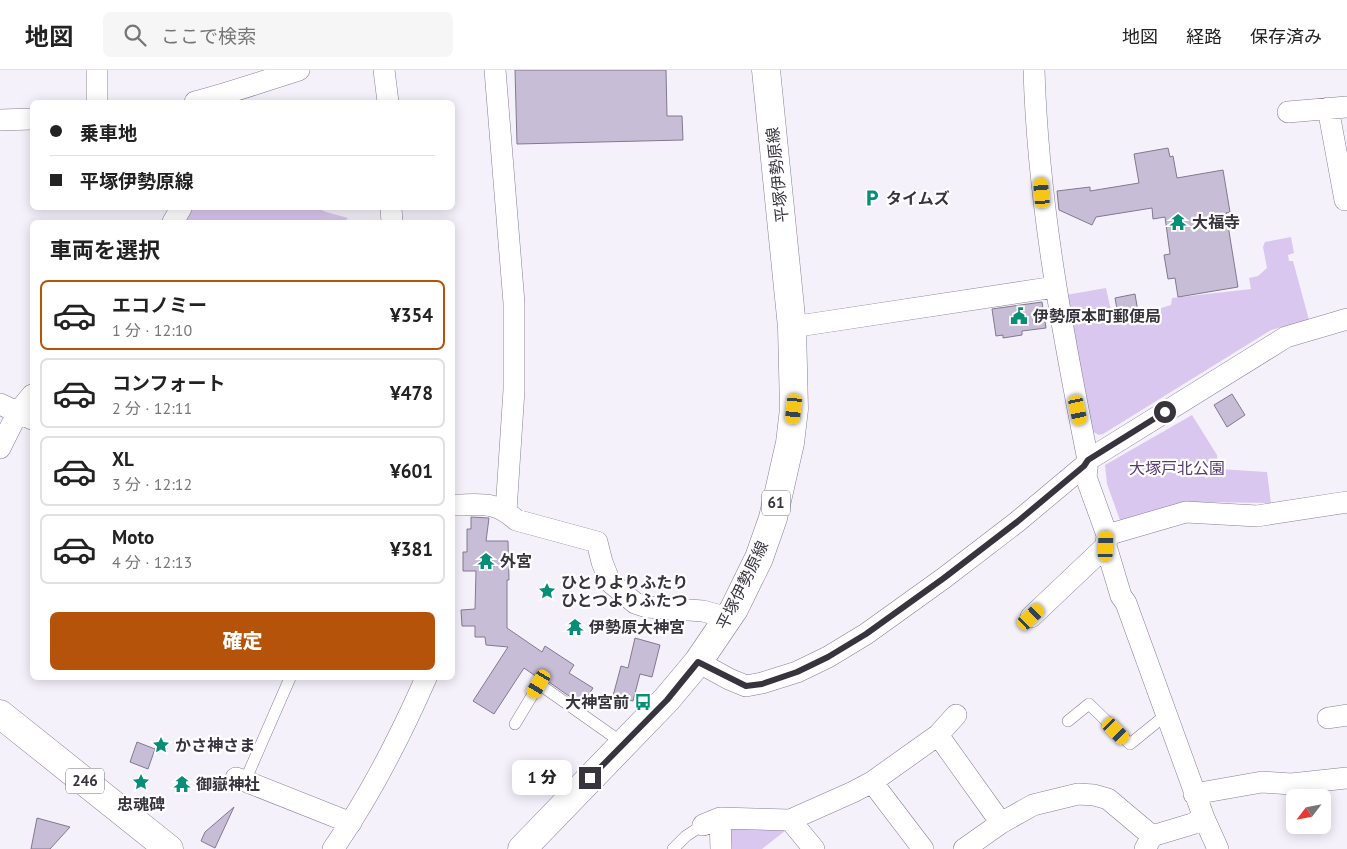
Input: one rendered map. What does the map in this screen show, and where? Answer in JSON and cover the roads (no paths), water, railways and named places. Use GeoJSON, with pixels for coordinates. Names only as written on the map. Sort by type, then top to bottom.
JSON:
{"type":"FeatureCollection","features":[{"type":"Feature","properties":{"kind":"main road","name":"平塚伊勢原線"},"geometry":{"type":"LineString","coordinates":[[522,849],[683,682],[729,618],[759,558],[773,518],[790,443],[794,409],[792,327],[766,70]]}},
{"type":"Feature","properties":{"kind":"main road","name":"246"},"geometry":{"type":"LineString","coordinates":[[0,714],[169,849]]}},
{"type":"Feature","properties":{"kind":"street"},"geometry":{"type":"LineString","coordinates":[[97,70],[97,100]]}},
{"type":"Feature","properties":{"kind":"street"},"geometry":{"type":"LineString","coordinates":[[238,96],[249,74],[249,70]]}},
{"type":"Feature","properties":{"kind":"street"},"geometry":{"type":"LineString","coordinates":[[209,100],[238,96],[299,70]]}},
{"type":"Feature","properties":{"kind":"street"},"geometry":{"type":"LineString","coordinates":[[384,70],[388,100]]}},
{"type":"Feature","properties":{"kind":"street"},"geometry":{"type":"LineString","coordinates":[[495,70],[514,303],[514,390],[506,511]]}},
{"type":"Feature","properties":{"kind":"street"},"geometry":{"type":"LineString","coordinates":[[1034,70],[1042,193],[1054,287],[1088,460],[1086,477],[1107,541],[1121,596],[1126,603],[1167,714],[1194,794],[1218,849]]}},
{"type":"Feature","properties":{"kind":"street"},"geometry":{"type":"LineString","coordinates":[[1288,112],[1338,108],[1345,200]]}},
{"type":"Feature","properties":{"kind":"street"},"geometry":{"type":"LineString","coordinates":[[0,120],[30,119]]}},
{"type":"Feature","properties":{"kind":"street"},"geometry":{"type":"LineString","coordinates":[[792,327],[1054,287]]}},
{"type":"Feature","properties":{"kind":"street"},"geometry":{"type":"LineString","coordinates":[[698,662],[746,686],[762,684],[797,672],[828,657],[866,634],[1017,522],[1084,466],[1088,460],[1286,336],[1345,324]]}},
{"type":"Feature","properties":{"kind":"street"},"geometry":{"type":"LineString","coordinates":[[0,448],[17,412],[30,397]]}},
{"type":"Feature","properties":{"kind":"street"},"geometry":{"type":"LineString","coordinates":[[1031,617],[1107,541],[1186,512],[1257,516],[1347,502]]}},
{"type":"Feature","properties":{"kind":"street"},"geometry":{"type":"LineString","coordinates":[[455,504],[496,506],[506,511],[516,520],[597,542],[610,582],[635,603],[647,607],[703,611],[729,618]]}},
{"type":"Feature","properties":{"kind":"street"},"geometry":{"type":"LineString","coordinates":[[333,849],[351,823],[404,728],[425,680]]}},
{"type":"Feature","properties":{"kind":"street"},"geometry":{"type":"LineString","coordinates":[[721,849],[712,822],[790,820],[872,782],[938,735],[956,715]]}},
{"type":"Feature","properties":{"kind":"street"},"geometry":{"type":"LineString","coordinates":[[938,735],[1001,823]]}},
{"type":"Feature","properties":{"kind":"street"},"geometry":{"type":"LineString","coordinates":[[1194,794],[1262,782],[1291,784],[1347,778]]}},
{"type":"Feature","properties":{"kind":"street"},"geometry":{"type":"LineString","coordinates":[[240,779],[351,823]]}},
{"type":"Feature","properties":{"kind":"street"},"geometry":{"type":"LineString","coordinates":[[872,782],[923,849]]}},
{"type":"Feature","properties":{"kind":"street"},"geometry":{"type":"LineString","coordinates":[[964,849],[1001,823],[1033,804],[1078,794],[1094,794],[1108,799],[1148,843],[1204,818]]}},
{"type":"Feature","properties":{"kind":"street"},"geometry":{"type":"LineString","coordinates":[[790,820],[814,849]]}},
{"type":"Feature","properties":{"kind":"lane"},"geometry":{"type":"LineString","coordinates":[[240,779],[289,680]]}},
{"type":"Feature","properties":{"kind":"lane"},"geometry":{"type":"LineString","coordinates":[[515,724],[539,684],[624,744]]}},
{"type":"Feature","properties":{"kind":"lane"},"geometry":{"type":"LineString","coordinates":[[1068,721],[1089,704],[1130,744],[1167,714]]}},
{"type":"Feature","properties":{"kind":"lane"},"geometry":{"type":"LineString","coordinates":[[674,849],[686,836],[712,822]]}},
{"type":"Feature","properties":{"kind":"place","name":"タイムズ"},"geometry":{"type":"Point","coordinates":[872,198]}},
{"type":"Feature","properties":{"kind":"place","name":"大福寺"},"geometry":{"type":"Point","coordinates":[1178,222]}},
{"type":"Feature","properties":{"kind":"place","name":"伊勢原本町郵便局"},"geometry":{"type":"Point","coordinates":[1019,316]}},
{"type":"Feature","properties":{"kind":"place","name":"外宮"},"geometry":{"type":"Point","coordinates":[486,561]}},
{"type":"Feature","properties":{"kind":"place","name":"ひとりよりふたり ひとつよりふたつ"},"geometry":{"type":"Point","coordinates":[547,591]}},
{"type":"Feature","properties":{"kind":"place","name":"伊勢原大神宮"},"geometry":{"type":"Point","coordinates":[575,627]}},
{"type":"Feature","properties":{"kind":"place","name":"大神宮前"},"geometry":{"type":"Point","coordinates":[643,702]}},
{"type":"Feature","properties":{"kind":"place","name":"かさ神さま"},"geometry":{"type":"Point","coordinates":[161,745]}},
{"type":"Feature","properties":{"kind":"place","name":"忠魂碑"},"geometry":{"type":"Point","coordinates":[141,782]}},
{"type":"Feature","properties":{"kind":"place","name":"御嶽神社"},"geometry":{"type":"Point","coordinates":[182,784]}},
{"type":"Feature","properties":{"kind":"park label","name":"大塚戸北公園"},"geometry":{"type":"Point","coordinates":[1177,468]}}]}
